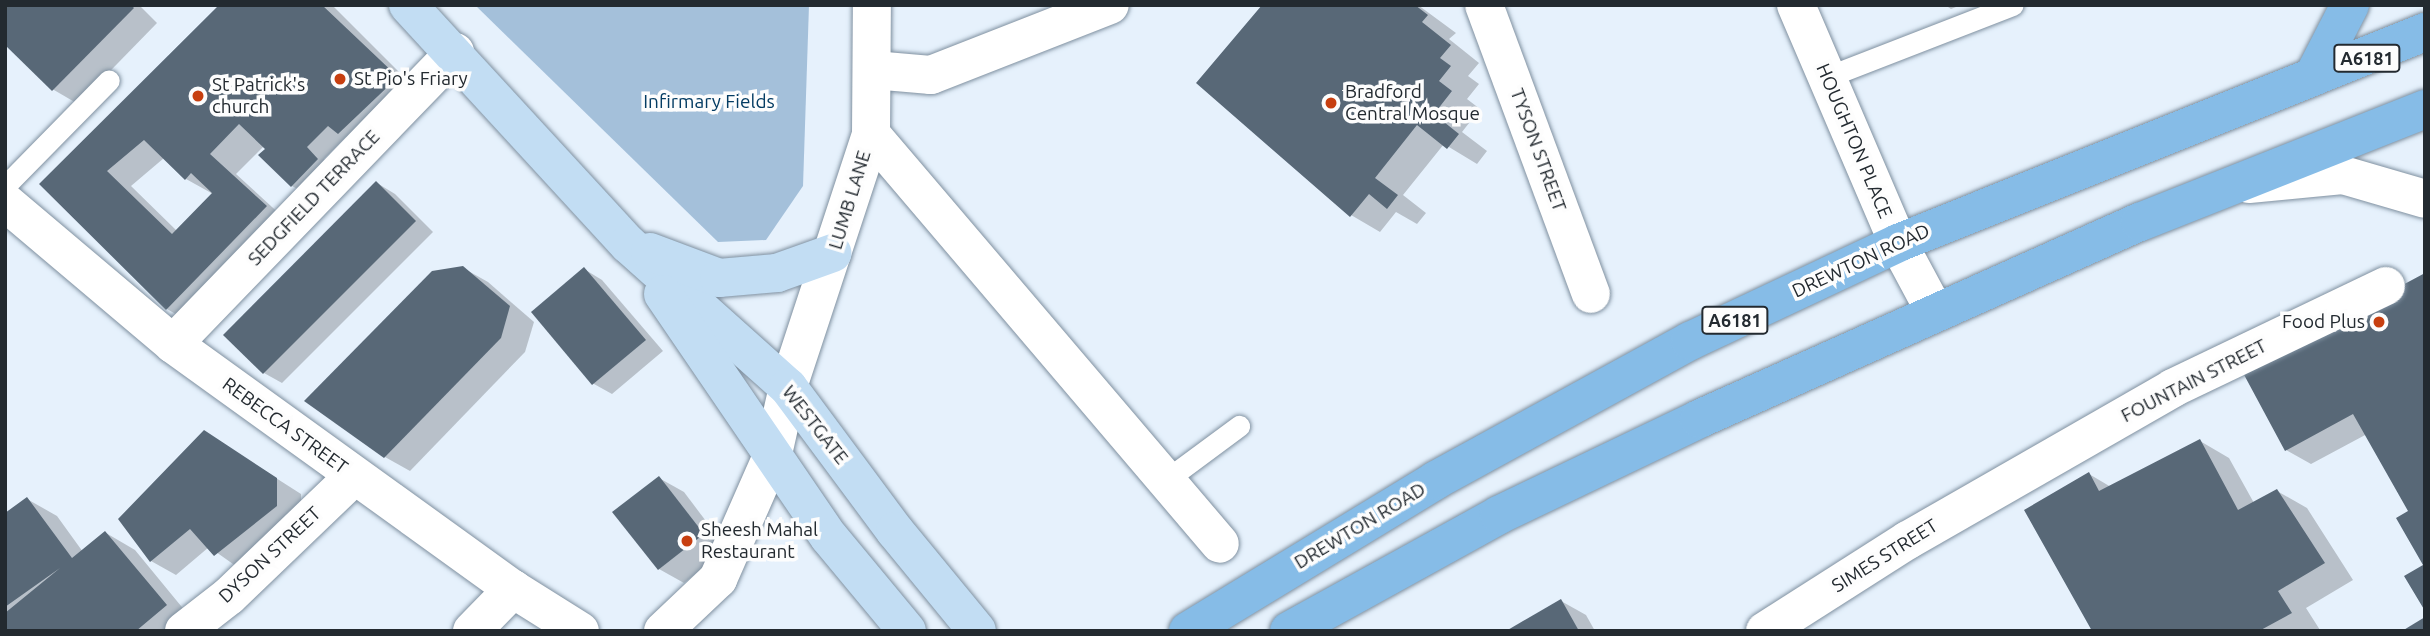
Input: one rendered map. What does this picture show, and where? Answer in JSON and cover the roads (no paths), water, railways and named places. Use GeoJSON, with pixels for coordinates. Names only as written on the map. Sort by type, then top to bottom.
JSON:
{"type":"FeatureCollection","features":[{"type":"Feature","properties":{"kind":"main road","name":"WESTGATE"},"geometry":{"type":"LineString","coordinates":[[408,5],[455,52],[628,244],[788,387],[895,531],[977,631]]}},
{"type":"Feature","properties":{"kind":"main road"},"geometry":{"type":"LineString","coordinates":[[2314,75],[2350,5]]}},
{"type":"Feature","properties":{"kind":"main road","name":"DREWTON ROAD"},"geometry":{"type":"LineString","coordinates":[[1188,631],[1436,480],[1690,341],[1898,243],[2419,32]]}},
{"type":"Feature","properties":{"kind":"main road"},"geometry":{"type":"LineString","coordinates":[[1289,630],[1499,515],[1935,312],[2230,186],[2425,109]]}},
{"type":"Feature","properties":{"kind":"main road","name":"WESTGATE"},"geometry":{"type":"LineString","coordinates":[[628,244],[829,537],[907,631]]}},
{"type":"Feature","properties":{"kind":"main road"},"geometry":{"type":"LineString","coordinates":[[628,244],[719,278],[776,273],[833,253]]}},
{"type":"Feature","properties":{"kind":"street","name":"LUMB LANE"},"geometry":{"type":"LineString","coordinates":[[663,631],[718,579],[773,454],[788,387],[871,134],[872,5]]}},
{"type":"Feature","properties":{"kind":"street"},"geometry":{"type":"LineString","coordinates":[[873,70],[931,75],[1110,5]]}},
{"type":"Feature","properties":{"kind":"street","name":"TYSON STREET"},"geometry":{"type":"LineString","coordinates":[[1484,5],[1591,294]]}},
{"type":"Feature","properties":{"kind":"street","name":"HOUGHTON PLACE"},"geometry":{"type":"LineString","coordinates":[[1796,5],[1898,243],[1935,312]]}},
{"type":"Feature","properties":{"kind":"street","name":"SEDGFIELD TERRACE"},"geometry":{"type":"LineString","coordinates":[[173,344],[455,52]]}},
{"type":"Feature","properties":{"kind":"street"},"geometry":{"type":"LineString","coordinates":[[871,134],[1220,544]]}},
{"type":"Feature","properties":{"kind":"street"},"geometry":{"type":"LineString","coordinates":[[2230,186],[2343,175],[2425,199]]}},
{"type":"Feature","properties":{"kind":"street","name":"REBECCA STREET"},"geometry":{"type":"LineString","coordinates":[[5,202],[173,344],[513,589],[580,631]]}},
{"type":"Feature","properties":{"kind":"street","name":"FOUNTAIN STREET"},"geometry":{"type":"LineString","coordinates":[[2006,484],[2173,388],[2386,286]]}},
{"type":"Feature","properties":{"kind":"street","name":"DYSON STREET"},"geometry":{"type":"LineString","coordinates":[[184,631],[229,596],[354,476]]}},
{"type":"Feature","properties":{"kind":"street","name":"SIMES STREET"},"geometry":{"type":"LineString","coordinates":[[1765,631],[2006,484]]}},
{"type":"Feature","properties":{"kind":"street"},"geometry":{"type":"LineString","coordinates":[[472,631],[513,589]]}},
{"type":"Feature","properties":{"kind":"lane"},"geometry":{"type":"LineString","coordinates":[[1827,77],[2013,5]]}},
{"type":"Feature","properties":{"kind":"lane"},"geometry":{"type":"LineString","coordinates":[[5,186],[109,80]]}},
{"type":"Feature","properties":{"kind":"lane"},"geometry":{"type":"LineString","coordinates":[[1166,480],[1239,426]]}},
{"type":"Feature","properties":{"kind":"place","name":"St Pio's Friary"},"geometry":{"type":"Point","coordinates":[340,79]}},
{"type":"Feature","properties":{"kind":"place","name":"St Patrick's church"},"geometry":{"type":"Point","coordinates":[198,96]}},
{"type":"Feature","properties":{"kind":"place","name":"Bradford Central Mosque"},"geometry":{"type":"Point","coordinates":[1331,103]}},
{"type":"Feature","properties":{"kind":"place","name":"Food Plus"},"geometry":{"type":"Point","coordinates":[2379,322]}},
{"type":"Feature","properties":{"kind":"place","name":"Sheesh Mahal Restaurant"},"geometry":{"type":"Point","coordinates":[687,541]}},
{"type":"Feature","properties":{"kind":"park label","name":"Infirmary Fields"},"geometry":{"type":"Point","coordinates":[709,102]}}]}
